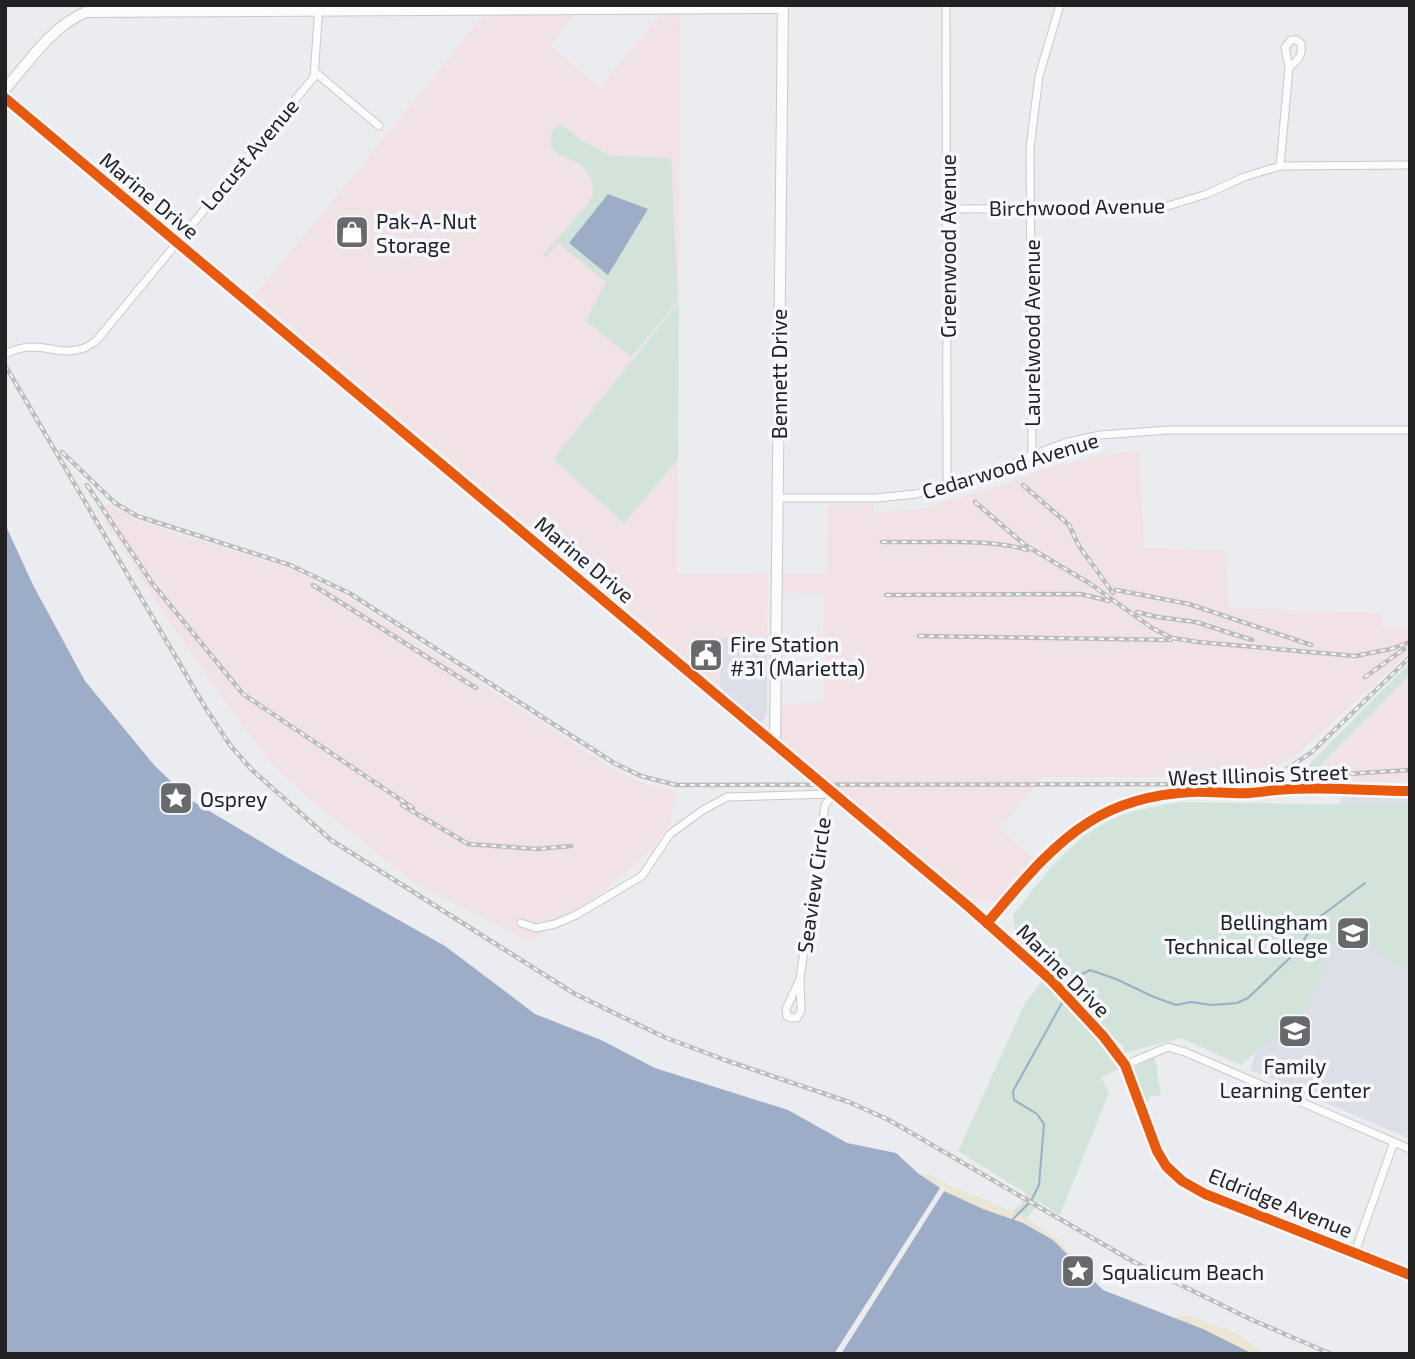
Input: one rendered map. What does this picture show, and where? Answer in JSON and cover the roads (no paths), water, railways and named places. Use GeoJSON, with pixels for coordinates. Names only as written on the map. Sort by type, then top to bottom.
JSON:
{"type":"FeatureCollection","features":[{"type":"Feature","properties":{"kind":"main road"},"geometry":{"type":"LineString","coordinates":[[5,89],[59,28],[71,18],[86,12],[223,8],[783,7]]}},
{"type":"Feature","properties":{"kind":"main road","name":"Bennett Drive"},"geometry":{"type":"LineString","coordinates":[[775,744],[783,7]]}},
{"type":"Feature","properties":{"kind":"main road","name":"Marine Drive"},"geometry":{"type":"LineString","coordinates":[[5,98],[987,923],[1051,980],[1103,1036],[1125,1065]]}},
{"type":"Feature","properties":{"kind":"main road","name":"West Illinois Street"},"geometry":{"type":"LineString","coordinates":[[987,923],[1069,835],[1119,806],[1163,795],[1191,792],[1248,793],[1325,789],[1410,792]]}},
{"type":"Feature","properties":{"kind":"main road","name":"Eldridge Avenue"},"geometry":{"type":"LineString","coordinates":[[1125,1065],[1157,1151],[1166,1166],[1182,1181],[1206,1194],[1410,1275]]}},
{"type":"Feature","properties":{"kind":"street","name":"Greenwood Avenue"},"geometry":{"type":"LineString","coordinates":[[946,5],[947,486]]}},
{"type":"Feature","properties":{"kind":"street","name":"Laurelwood Avenue"},"geometry":{"type":"LineString","coordinates":[[1032,455],[1030,148],[1039,76],[1060,5]]}},
{"type":"Feature","properties":{"kind":"street"},"geometry":{"type":"LineString","coordinates":[[318,8],[314,72],[379,126]]}},
{"type":"Feature","properties":{"kind":"street"},"geometry":{"type":"LineString","coordinates":[[1280,166],[1289,68]]}},
{"type":"Feature","properties":{"kind":"street","name":"Locust Avenue"},"geometry":{"type":"LineString","coordinates":[[5,354],[35,345],[65,351],[82,349],[96,341],[314,77],[314,72]]}},
{"type":"Feature","properties":{"kind":"street","name":"Birchwood Avenue"},"geometry":{"type":"LineString","coordinates":[[947,209],[1161,208],[1207,194],[1244,177],[1280,166],[1410,165]]}},
{"type":"Feature","properties":{"kind":"street","name":"Cedarwood Avenue"},"geometry":{"type":"LineString","coordinates":[[777,498],[876,498],[916,494],[996,472],[1068,442],[1100,435],[1155,431],[1410,430]]}},
{"type":"Feature","properties":{"kind":"street"},"geometry":{"type":"LineString","coordinates":[[521,923],[536,928],[555,924],[576,915],[642,876],[670,834],[703,810],[727,797],[834,794]]}},
{"type":"Feature","properties":{"kind":"street","name":"Seaview Circle"},"geometry":{"type":"LineString","coordinates":[[800,979],[786,1009],[790,1018],[797,1018],[801,1011],[800,979],[825,805],[834,794]]}},
{"type":"Feature","properties":{"kind":"street"},"geometry":{"type":"LineString","coordinates":[[1125,1065],[1168,1047],[1185,1052],[1410,1149]]}},
{"type":"Feature","properties":{"kind":"street"},"geometry":{"type":"LineString","coordinates":[[1355,1252],[1394,1142]]}},
{"type":"Feature","properties":{"kind":"water"},"geometry":{"type":"Polygon","coordinates":[[[608,194],[648,209],[608,275],[569,243],[608,194]]]}},
{"type":"Feature","properties":{"kind":"water"},"geometry":{"type":"Polygon","coordinates":[[[5,524],[33,585],[85,681],[154,765],[189,799],[445,946],[535,1014],[601,1040],[655,1068],[788,1110],[847,1143],[896,1153],[919,1174],[946,1192],[1023,1223],[1053,1240],[1103,1290],[1203,1329],[1253,1354],[5,1354],[5,524]]]}},
{"type":"Feature","properties":{"kind":"waterway"},"geometry":{"type":"LineString","coordinates":[[1069,990],[1078,976],[1090,970],[1176,1005],[1191,1002],[1212,1005],[1237,1003],[1248,998],[1296,952],[1317,919],[1365,883]]}},
{"type":"Feature","properties":{"kind":"waterway"},"geometry":{"type":"LineString","coordinates":[[1012,1220],[1031,1201],[1039,1185],[1044,1124],[1037,1114],[1014,1100],[1013,1091],[1063,1001]]}},
{"type":"Feature","properties":{"kind":"railway"},"geometry":{"type":"LineString","coordinates":[[5,365],[205,707],[230,745],[252,770],[331,840],[575,994],[664,1037],[849,1102],[889,1120],[1134,1262],[1250,1319],[1331,1354]]}},
{"type":"Feature","properties":{"kind":"railway"},"geometry":{"type":"LineString","coordinates":[[62,452],[115,503],[137,516],[290,565],[349,593],[614,763],[641,776],[676,785],[1243,784],[1266,780],[1312,752],[1410,657]]}},
{"type":"Feature","properties":{"kind":"railway"},"geometry":{"type":"LineString","coordinates":[[87,485],[152,583],[243,694],[413,808]]}},
{"type":"Feature","properties":{"kind":"railway"},"geometry":{"type":"LineString","coordinates":[[1023,485],[1069,525],[1079,546],[1113,593]]}},
{"type":"Feature","properties":{"kind":"railway"},"geometry":{"type":"LineString","coordinates":[[975,502],[1025,545],[1089,583],[1152,628],[1172,638],[1355,656],[1410,642]]}},
{"type":"Feature","properties":{"kind":"railway"},"geometry":{"type":"LineString","coordinates":[[882,542],[976,542],[1027,550]]}},
{"type":"Feature","properties":{"kind":"railway"},"geometry":{"type":"LineString","coordinates":[[313,585],[476,688]]}},
{"type":"Feature","properties":{"kind":"railway"},"geometry":{"type":"LineString","coordinates":[[1116,590],[1189,604],[1311,645]]}},
{"type":"Feature","properties":{"kind":"railway"},"geometry":{"type":"LineString","coordinates":[[886,595],[1081,594],[1109,601]]}},
{"type":"Feature","properties":{"kind":"railway"},"geometry":{"type":"LineString","coordinates":[[1137,612],[1196,622],[1252,640]]}},
{"type":"Feature","properties":{"kind":"railway"},"geometry":{"type":"LineString","coordinates":[[919,636],[1171,640]]}},
{"type":"Feature","properties":{"kind":"railway"},"geometry":{"type":"LineString","coordinates":[[1365,677],[1404,649]]}},
{"type":"Feature","properties":{"kind":"railway"},"geometry":{"type":"LineString","coordinates":[[1271,784],[1314,776],[1410,770]]}},
{"type":"Feature","properties":{"kind":"railway"},"geometry":{"type":"LineString","coordinates":[[402,805],[468,844],[537,849],[571,846]]}},
{"type":"Feature","properties":{"kind":"place","name":"Pak-A-Nut Storage"},"geometry":{"type":"Point","coordinates":[352,232]}},
{"type":"Feature","properties":{"kind":"place","name":"Fire Station #31 (Marietta)"},"geometry":{"type":"Point","coordinates":[706,655]}},
{"type":"Feature","properties":{"kind":"place","name":"Osprey"},"geometry":{"type":"Point","coordinates":[176,798]}},
{"type":"Feature","properties":{"kind":"place","name":"Bellingham Technical College"},"geometry":{"type":"Point","coordinates":[1353,933]}},
{"type":"Feature","properties":{"kind":"place","name":"Family Learning Center"},"geometry":{"type":"Point","coordinates":[1295,1031]}},
{"type":"Feature","properties":{"kind":"place","name":"Squalicum Beach"},"geometry":{"type":"Point","coordinates":[1078,1271]}}]}
